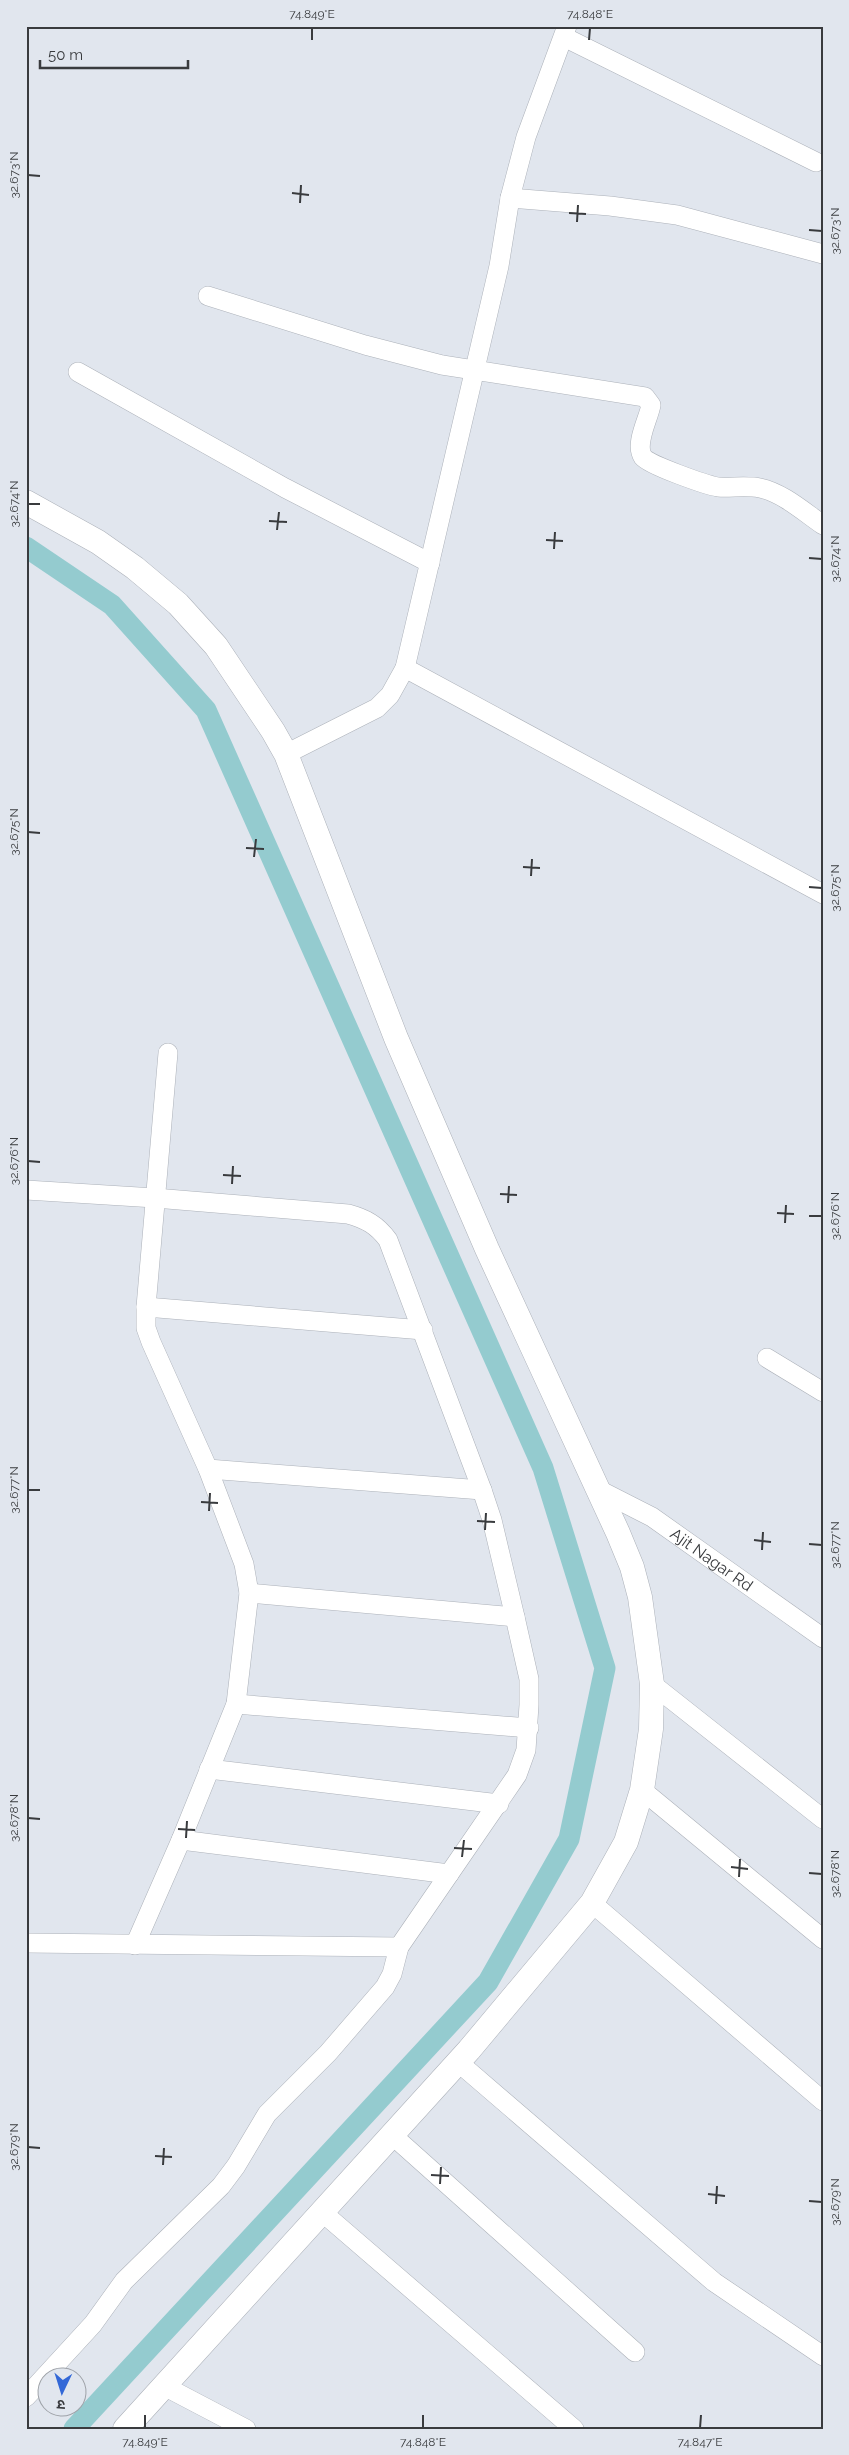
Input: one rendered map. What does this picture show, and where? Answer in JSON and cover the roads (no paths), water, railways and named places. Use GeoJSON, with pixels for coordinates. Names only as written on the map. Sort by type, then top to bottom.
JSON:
{"type":"FeatureCollection","features":[{"type":"Feature","properties":{"kind":"street"},"geometry":{"type":"LineString","coordinates":[[286,754],[376,708],[390,695],[406,668],[476,371],[499,266],[510,198],[526,137],[565,32],[816,162]]}},
{"type":"Feature","properties":{"kind":"street"},"geometry":{"type":"LineString","coordinates":[[510,198],[610,206],[677,215],[823,254]]}},
{"type":"Feature","properties":{"kind":"street"},"geometry":{"type":"LineString","coordinates":[[208,296],[365,345],[476,371],[645,397],[651,405],[641,443],[641,451],[648,461],[703,484],[727,488],[759,488],[773,492],[823,525]]}},
{"type":"Feature","properties":{"kind":"street"},"geometry":{"type":"LineString","coordinates":[[78,372],[285,488],[430,563]]}},
{"type":"Feature","properties":{"kind":"street"},"geometry":{"type":"LineString","coordinates":[[26,502],[98,542],[135,568],[178,604],[216,646],[286,754],[396,1038],[487,1249],[632,1567],[640,1597],[652,1684],[651,1729],[642,1790],[626,1842],[592,1903],[458,2062],[125,2429]]}},
{"type":"Feature","properties":{"kind":"street"},"geometry":{"type":"LineString","coordinates":[[406,668],[823,894]]}},
{"type":"Feature","properties":{"kind":"street"},"geometry":{"type":"LineString","coordinates":[[135,1945],[181,1840],[236,1704],[248,1593],[244,1564],[208,1469],[146,1328],[146,1307],[168,1053]]}},
{"type":"Feature","properties":{"kind":"street"},"geometry":{"type":"LineString","coordinates":[[26,1190],[155,1198],[348,1214],[370,1222],[388,1240],[482,1490],[529,1679],[529,1728],[526,1750],[517,1775],[499,1804],[399,1947],[392,1974],[385,1987],[328,2053],[267,2114],[236,2166],[221,2186],[124,2281],[93,2324],[26,2397]]}},
{"type":"Feature","properties":{"kind":"street"},"geometry":{"type":"LineString","coordinates":[[146,1307],[423,1330]]}},
{"type":"Feature","properties":{"kind":"street"},"geometry":{"type":"LineString","coordinates":[[767,1358],[823,1392]]}},
{"type":"Feature","properties":{"kind":"street"},"geometry":{"type":"LineString","coordinates":[[208,1469],[482,1490]]}},
{"type":"Feature","properties":{"kind":"street","name":"Ajit Nagar Rd"},"geometry":{"type":"LineString","coordinates":[[597,1488],[652,1517],[823,1638]]}},
{"type":"Feature","properties":{"kind":"street"},"geometry":{"type":"LineString","coordinates":[[248,1593],[515,1617]]}},
{"type":"Feature","properties":{"kind":"street"},"geometry":{"type":"LineString","coordinates":[[652,1684],[823,1819]]}},
{"type":"Feature","properties":{"kind":"street"},"geometry":{"type":"LineString","coordinates":[[236,1704],[529,1728]]}},
{"type":"Feature","properties":{"kind":"street"},"geometry":{"type":"LineString","coordinates":[[209,1769],[499,1804]]}},
{"type":"Feature","properties":{"kind":"street"},"geometry":{"type":"LineString","coordinates":[[642,1790],[823,1939]]}},
{"type":"Feature","properties":{"kind":"street"},"geometry":{"type":"LineString","coordinates":[[181,1840],[449,1874]]}},
{"type":"Feature","properties":{"kind":"street"},"geometry":{"type":"LineString","coordinates":[[592,1903],[823,2101]]}},
{"type":"Feature","properties":{"kind":"street"},"geometry":{"type":"LineString","coordinates":[[26,1943],[399,1947]]}},
{"type":"Feature","properties":{"kind":"street"},"geometry":{"type":"LineString","coordinates":[[458,2062],[714,2282],[823,2356]]}},
{"type":"Feature","properties":{"kind":"street"},"geometry":{"type":"LineString","coordinates":[[392,2135],[636,2352]]}},
{"type":"Feature","properties":{"kind":"street"},"geometry":{"type":"LineString","coordinates":[[322,2212],[574,2429]]}},
{"type":"Feature","properties":{"kind":"street"},"geometry":{"type":"LineString","coordinates":[[164,2386],[246,2429]]}},
{"type":"Feature","properties":{"kind":"waterway"},"geometry":{"type":"LineString","coordinates":[[26,547],[112,605],[206,710],[543,1468],[605,1668],[569,1839],[488,1982],[74,2429]]}}]}
